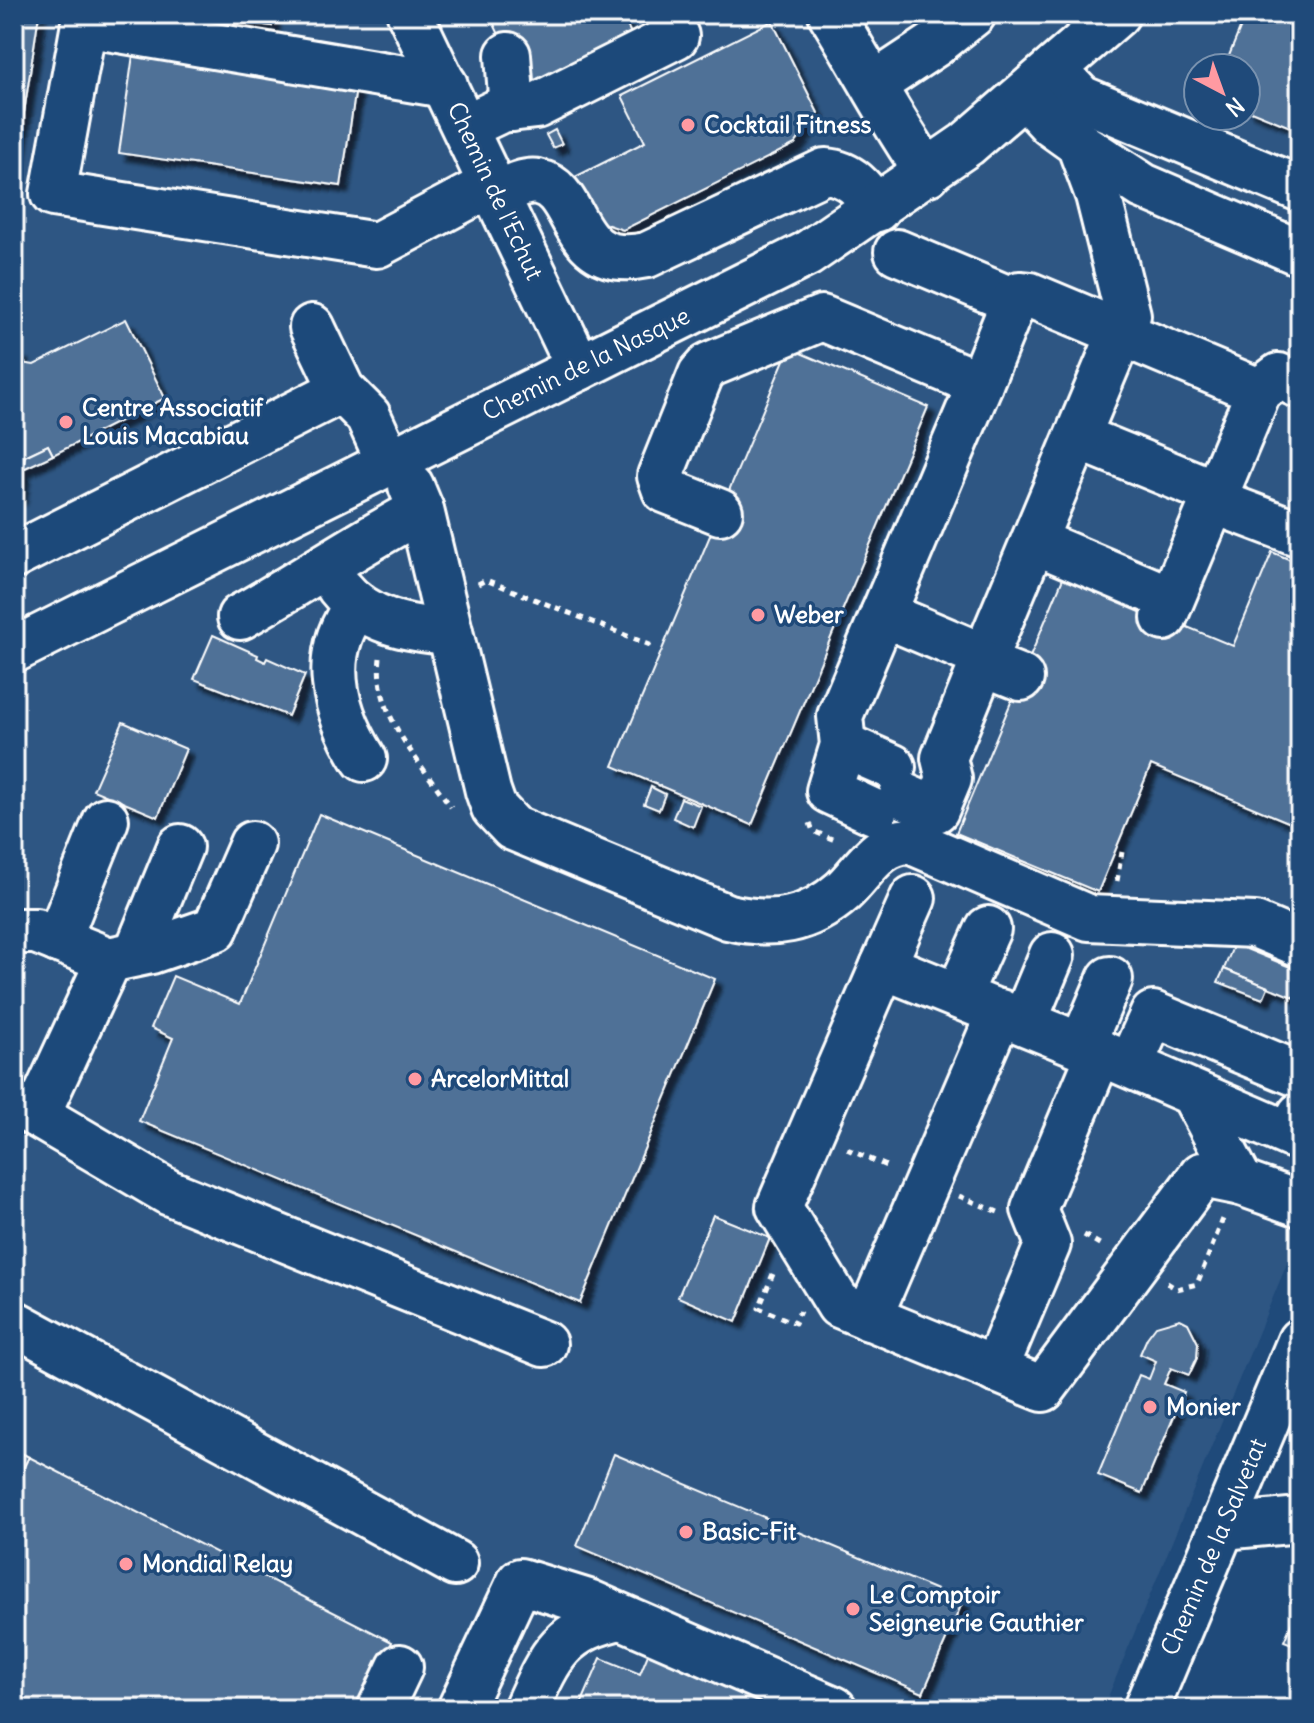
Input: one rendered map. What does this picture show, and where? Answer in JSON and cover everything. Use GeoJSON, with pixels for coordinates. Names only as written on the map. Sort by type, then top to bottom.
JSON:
{"type":"FeatureCollection","features":[{"type":"Feature","properties":{"kind":"street","name":"Chemin de l'Echut"},"geometry":{"type":"LineString","coordinates":[[410,14],[579,368]]}},
{"type":"Feature","properties":{"kind":"street"},"geometry":{"type":"LineString","coordinates":[[831,14],[875,84],[890,119],[928,173]]}},
{"type":"Feature","properties":{"kind":"street"},"geometry":{"type":"LineString","coordinates":[[875,84],[973,14]]}},
{"type":"Feature","properties":{"kind":"street","name":"Chemin de la Nasque"},"geometry":{"type":"LineString","coordinates":[[14,650],[807,254],[928,173],[1040,84],[1117,14]]}},
{"type":"Feature","properties":{"kind":"street"},"geometry":{"type":"LineString","coordinates":[[445,85],[84,24],[53,194],[377,245],[495,189],[540,182],[556,193],[591,245],[601,252],[629,258],[647,255],[825,171],[846,176],[862,188],[877,209]]}},
{"type":"Feature","properties":{"kind":"street"},"geometry":{"type":"LineString","coordinates":[[465,127],[512,109],[536,106],[676,36]]}},
{"type":"Feature","properties":{"kind":"street"},"geometry":{"type":"LineString","coordinates":[[508,55],[512,109]]}},
{"type":"Feature","properties":{"kind":"street"},"geometry":{"type":"LineString","coordinates":[[1040,84],[1051,124],[1143,186],[1300,253]]}},
{"type":"Feature","properties":{"kind":"street"},"geometry":{"type":"LineString","coordinates":[[1040,84],[1300,189]]}},
{"type":"Feature","properties":{"kind":"street"},"geometry":{"type":"LineString","coordinates":[[905,806],[949,779],[944,758],[997,666],[1034,541],[1128,315],[1098,195],[1079,144]]}},
{"type":"Feature","properties":{"kind":"street"},"geometry":{"type":"LineString","coordinates":[[897,252],[1014,301]]}},
{"type":"Feature","properties":{"kind":"street"},"geometry":{"type":"LineString","coordinates":[[1034,541],[1167,608],[1214,497],[1279,389],[1121,333],[1030,295],[1020,294],[1014,301],[840,716],[843,745],[905,806],[1089,918],[1255,925],[1300,944]]}},
{"type":"Feature","properties":{"kind":"street"},"geometry":{"type":"LineString","coordinates":[[720,512],[665,490],[660,476],[701,374],[709,365],[822,318],[980,384]]}},
{"type":"Feature","properties":{"kind":"street"},"geometry":{"type":"LineString","coordinates":[[312,327],[342,390],[368,416],[421,510],[488,791],[494,808],[513,828],[728,917],[755,923],[802,918],[844,890],[873,857],[901,842],[905,806]]}},
{"type":"Feature","properties":{"kind":"street"},"geometry":{"type":"LineString","coordinates":[[14,556],[342,390]]}},
{"type":"Feature","properties":{"kind":"street"},"geometry":{"type":"LineString","coordinates":[[1078,437],[1300,534]]}},
{"type":"Feature","properties":{"kind":"street"},"geometry":{"type":"LineString","coordinates":[[240,617],[327,568],[347,550],[421,510]]}},
{"type":"Feature","properties":{"kind":"street"},"geometry":{"type":"LineString","coordinates":[[327,568],[357,606],[405,629],[450,632]]}},
{"type":"Feature","properties":{"kind":"street"},"geometry":{"type":"LineString","coordinates":[[357,606],[338,637],[334,670],[337,708],[364,759]]}},
{"type":"Feature","properties":{"kind":"street"},"geometry":{"type":"LineString","coordinates":[[883,614],[997,666]]}},
{"type":"Feature","properties":{"kind":"street"},"geometry":{"type":"LineString","coordinates":[[58,940],[106,820]]}},
{"type":"Feature","properties":{"kind":"street"},"geometry":{"type":"LineString","coordinates":[[14,931],[36,931],[58,940],[123,956],[151,951],[215,929],[252,844]]}},
{"type":"Feature","properties":{"kind":"street"},"geometry":{"type":"LineString","coordinates":[[180,847],[123,956],[25,1110],[168,1192],[544,1344]]}},
{"type":"Feature","properties":{"kind":"street"},"geometry":{"type":"LineString","coordinates":[[913,898],[779,1207],[839,1305],[1043,1389],[1202,1175],[1241,1183],[1300,1204]]}},
{"type":"Feature","properties":{"kind":"street"},"geometry":{"type":"LineString","coordinates":[[958,996],[988,929]]}},
{"type":"Feature","properties":{"kind":"street"},"geometry":{"type":"LineString","coordinates":[[869,1318],[1012,1017],[1052,955]]}},
{"type":"Feature","properties":{"kind":"street"},"geometry":{"type":"LineString","coordinates":[[883,966],[1104,1054],[1291,1135],[1300,1115]]}},
{"type":"Feature","properties":{"kind":"street"},"geometry":{"type":"LineString","coordinates":[[995,1370],[1048,1244],[1034,1209],[1104,1054],[1110,979]]}},
{"type":"Feature","properties":{"kind":"street"},"geometry":{"type":"LineString","coordinates":[[1104,1054],[1153,1014],[1300,1075]]}},
{"type":"Feature","properties":{"kind":"street"},"geometry":{"type":"LineString","coordinates":[[1194,1095],[1241,1183]]}},
{"type":"Feature","properties":{"kind":"street"},"geometry":{"type":"LineString","coordinates":[[14,1323],[455,1563]]}},
{"type":"Feature","properties":{"kind":"street","name":"Chemin de la Salvetat"},"geometry":{"type":"LineString","coordinates":[[1146,1709],[1300,1341]]}},
{"type":"Feature","properties":{"kind":"street"},"geometry":{"type":"LineString","coordinates":[[1223,1527],[1300,1520]]}},
{"type":"Feature","properties":{"kind":"street"},"geometry":{"type":"LineString","coordinates":[[460,1709],[520,1581],[621,1617],[834,1709]]}},
{"type":"Feature","properties":{"kind":"street"},"geometry":{"type":"LineString","coordinates":[[526,1709],[554,1654],[571,1635],[591,1623],[621,1617]]}},
{"type":"Feature","properties":{"kind":"street"},"geometry":{"type":"LineString","coordinates":[[380,1709],[400,1667]]}},
{"type":"Feature","properties":{"kind":"path"},"geometry":{"type":"LineString","coordinates":[[381,651],[378,671],[386,709],[454,813]]}},
{"type":"Feature","properties":{"kind":"path"},"geometry":{"type":"LineString","coordinates":[[808,818],[813,831],[873,857]]}},
{"type":"Feature","properties":{"kind":"shaded area"},"geometry":{"type":"Polygon","coordinates":[[[14,14],[1300,14],[1300,1232],[1103,1709],[14,1709],[14,14]]]}},
{"type":"Feature","properties":{"kind":"building"},"geometry":{"type":"Polygon","coordinates":[[[14,14],[39,14],[14,178],[14,14]]]}},
{"type":"Feature","properties":{"kind":"building"},"geometry":{"type":"Polygon","coordinates":[[[185,14],[273,14],[272,26],[185,14]]]}},
{"type":"Feature","properties":{"kind":"building"},"geometry":{"type":"Polygon","coordinates":[[[504,14],[621,14],[634,39],[527,93],[492,20],[504,14]]]}},
{"type":"Feature","properties":{"kind":"building"},"geometry":{"type":"Polygon","coordinates":[[[1246,14],[1300,14],[1300,131],[1262,116],[1262,52],[1231,52],[1246,14]]]}},
{"type":"Feature","properties":{"kind":"building"},"geometry":{"type":"Polygon","coordinates":[[[772,21],[818,113],[795,144],[623,230],[591,219],[571,179],[645,142],[622,96],[772,21]]]}},
{"type":"Feature","properties":{"kind":"building"},"geometry":{"type":"Polygon","coordinates":[[[133,55],[356,88],[341,186],[119,153],[133,55]]]}},
{"type":"Feature","properties":{"kind":"building"},"geometry":{"type":"Polygon","coordinates":[[[555,130],[562,144],[553,148],[546,135],[555,130]]]}},
{"type":"Feature","properties":{"kind":"building","name":"Centre Associatif Louis Macabiau"},"geometry":{"type":"Polygon","coordinates":[[[126,319],[165,398],[53,455],[48,445],[25,456],[19,498],[14,497],[14,353],[22,354],[21,363],[34,365],[126,319]]]}},
{"type":"Feature","properties":{"kind":"building","name":"Weber"},"geometry":{"type":"Polygon","coordinates":[[[789,348],[928,407],[752,825],[613,766],[789,348]]]}},
{"type":"Feature","properties":{"kind":"building"},"geometry":{"type":"Polygon","coordinates":[[[48,445],[53,455],[23,469],[25,456],[48,445]]]}},
{"type":"Feature","properties":{"kind":"building"},"geometry":{"type":"Polygon","coordinates":[[[1272,552],[1300,564],[1300,827],[1151,765],[1098,892],[956,833],[1064,576],[1233,646],[1272,552]]]}},
{"type":"Feature","properties":{"kind":"building"},"geometry":{"type":"Polygon","coordinates":[[[213,635],[258,655],[257,658],[265,662],[267,658],[305,675],[288,716],[194,679],[213,635]]]}},
{"type":"Feature","properties":{"kind":"building"},"geometry":{"type":"Polygon","coordinates":[[[123,722],[186,749],[158,817],[93,790],[123,722]]]}},
{"type":"Feature","properties":{"kind":"building"},"geometry":{"type":"Polygon","coordinates":[[[651,787],[665,794],[659,810],[644,804],[651,787]]]}},
{"type":"Feature","properties":{"kind":"building"},"geometry":{"type":"Polygon","coordinates":[[[681,798],[701,806],[693,827],[673,818],[681,798]]]}},
{"type":"Feature","properties":{"kind":"building","name":"ArcelorMittal"},"geometry":{"type":"Polygon","coordinates":[[[319,814],[715,979],[580,1303],[139,1121],[173,1038],[151,1028],[173,976],[240,1004],[319,814]]]}},
{"type":"Feature","properties":{"kind":"building"},"geometry":{"type":"Polygon","coordinates":[[[1234,944],[1300,971],[1300,1000],[1224,969],[1234,944]]]}},
{"type":"Feature","properties":{"kind":"building"},"geometry":{"type":"Polygon","coordinates":[[[1224,969],[1268,987],[1263,999],[1218,982],[1224,969]]]}},
{"type":"Feature","properties":{"kind":"building"},"geometry":{"type":"Polygon","coordinates":[[[713,1215],[770,1238],[736,1322],[678,1297],[713,1215]]]}},
{"type":"Feature","properties":{"kind":"building"},"geometry":{"type":"Polygon","coordinates":[[[1180,1319],[1188,1323],[1198,1343],[1197,1358],[1189,1375],[1171,1368],[1164,1384],[1184,1392],[1142,1493],[1098,1475],[1139,1375],[1149,1379],[1156,1361],[1140,1354],[1147,1338],[1156,1326],[1180,1319]]]}},
{"type":"Feature","properties":{"kind":"building"},"geometry":{"type":"Polygon","coordinates":[[[14,1449],[29,1457],[14,1486],[14,1449]]]}},
{"type":"Feature","properties":{"kind":"building"},"geometry":{"type":"Polygon","coordinates":[[[614,1454],[963,1601],[923,1693],[577,1546],[614,1454]]]}},
{"type":"Feature","properties":{"kind":"building","name":"Mondial Relay"},"geometry":{"type":"Polygon","coordinates":[[[29,1457],[392,1642],[358,1709],[14,1709],[14,1486],[29,1457]]]}},
{"type":"Feature","properties":{"kind":"building"},"geometry":{"type":"Polygon","coordinates":[[[1293,1620],[1300,1623],[1300,1647],[1284,1641],[1293,1620]]]}},
{"type":"Feature","properties":{"kind":"building"},"geometry":{"type":"Polygon","coordinates":[[[651,1647],[797,1709],[579,1709],[601,1658],[640,1674],[651,1647]]]}},
{"type":"Feature","properties":{"kind":"place","name":"Cocktail Fitness"},"geometry":{"type":"Point","coordinates":[688,125]}},
{"type":"Feature","properties":{"kind":"place","name":"Centre Associatif Louis Macabiau"},"geometry":{"type":"Point","coordinates":[66,422]}},
{"type":"Feature","properties":{"kind":"place","name":"Weber"},"geometry":{"type":"Point","coordinates":[758,615]}},
{"type":"Feature","properties":{"kind":"place","name":"ArcelorMittal"},"geometry":{"type":"Point","coordinates":[415,1079]}},
{"type":"Feature","properties":{"kind":"place","name":"Monier"},"geometry":{"type":"Point","coordinates":[1150,1407]}},
{"type":"Feature","properties":{"kind":"place","name":"Basic-Fit"},"geometry":{"type":"Point","coordinates":[686,1532]}},
{"type":"Feature","properties":{"kind":"place","name":"Mondial Relay"},"geometry":{"type":"Point","coordinates":[126,1564]}},
{"type":"Feature","properties":{"kind":"place","name":"Le Comptoir Seigneurie Gauthier"},"geometry":{"type":"Point","coordinates":[853,1609]}}]}
